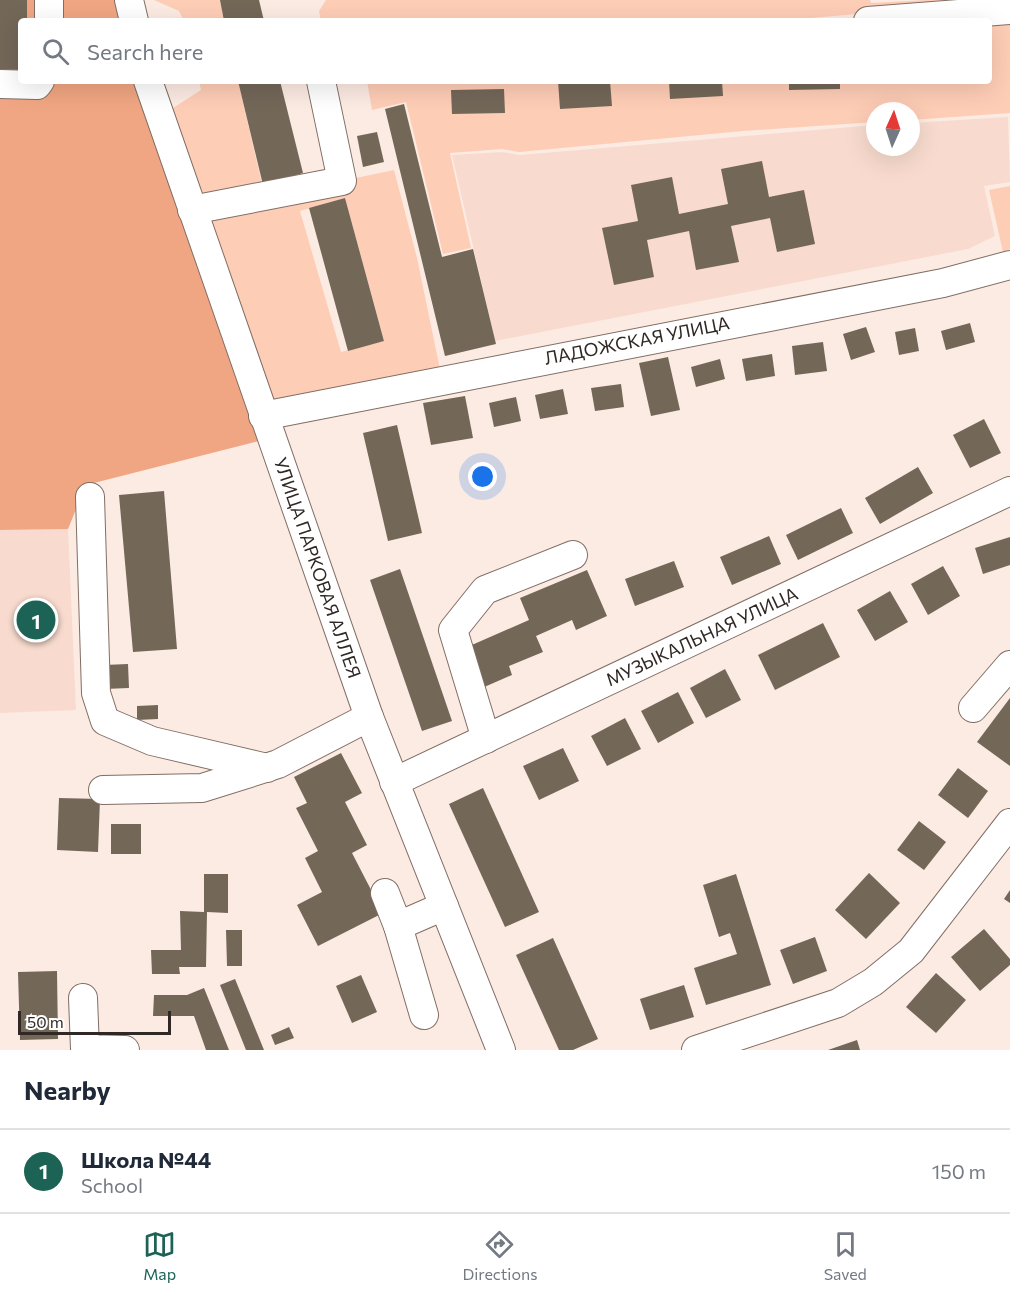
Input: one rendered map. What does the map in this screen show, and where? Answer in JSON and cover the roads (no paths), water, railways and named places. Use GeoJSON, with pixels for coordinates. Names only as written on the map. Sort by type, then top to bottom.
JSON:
{"type":"FeatureCollection","features":[{"type":"Feature","properties":{"kind":"street"},"geometry":{"type":"LineString","coordinates":[[49,0],[49,18]]}},
{"type":"Feature","properties":{"kind":"street"},"geometry":{"type":"LineString","coordinates":[[129,0],[133,18]]}},
{"type":"Feature","properties":{"kind":"street"},"geometry":{"type":"LineString","coordinates":[[907,18],[1010,10]]}},
{"type":"Feature","properties":{"kind":"street"},"geometry":{"type":"LineString","coordinates":[[0,84],[38,84]]}},
{"type":"Feature","properties":{"kind":"street","name":"УЛИЦА ПАРКОВАЯ АЛЛЕЯ"},"geometry":{"type":"LineString","coordinates":[[149,84],[369,717],[501,1050]]}},
{"type":"Feature","properties":{"kind":"street"},"geometry":{"type":"LineString","coordinates":[[192,210],[342,181],[322,84]]}},
{"type":"Feature","properties":{"kind":"street","name":"ЛАДОЖСКАЯ УЛИЦА"},"geometry":{"type":"LineString","coordinates":[[264,416],[943,283],[1010,264]]}},
{"type":"Feature","properties":{"kind":"street","name":"МУЗЫКАЛЬНАЯ УЛИЦА"},"geometry":{"type":"LineString","coordinates":[[394,782],[1010,491]]}},
{"type":"Feature","properties":{"kind":"street"},"geometry":{"type":"LineString","coordinates":[[90,497],[96,693],[105,721],[152,741],[267,768]]}},
{"type":"Feature","properties":{"kind":"street"},"geometry":{"type":"LineString","coordinates":[[486,739],[453,630],[485,590],[573,555]]}},
{"type":"Feature","properties":{"kind":"street"},"geometry":{"type":"LineString","coordinates":[[973,708],[1010,665]]}},
{"type":"Feature","properties":{"kind":"street"},"geometry":{"type":"LineString","coordinates":[[103,790],[202,788],[267,768],[369,717]]}},
{"type":"Feature","properties":{"kind":"street"},"geometry":{"type":"LineString","coordinates":[[696,1050],[838,1003],[873,982],[911,951],[1010,823]]}},
{"type":"Feature","properties":{"kind":"street"},"geometry":{"type":"LineString","coordinates":[[385,893],[398,926],[424,1015]]}},
{"type":"Feature","properties":{"kind":"street"},"geometry":{"type":"LineString","coordinates":[[398,926],[444,906]]}},
{"type":"Feature","properties":{"kind":"street"},"geometry":{"type":"LineString","coordinates":[[82,998],[85,1049],[125,1050]]}},
{"type":"Feature","properties":{"kind":"place","name":"Школа №44"},"geometry":{"type":"Point","coordinates":[36,620]}}]}
